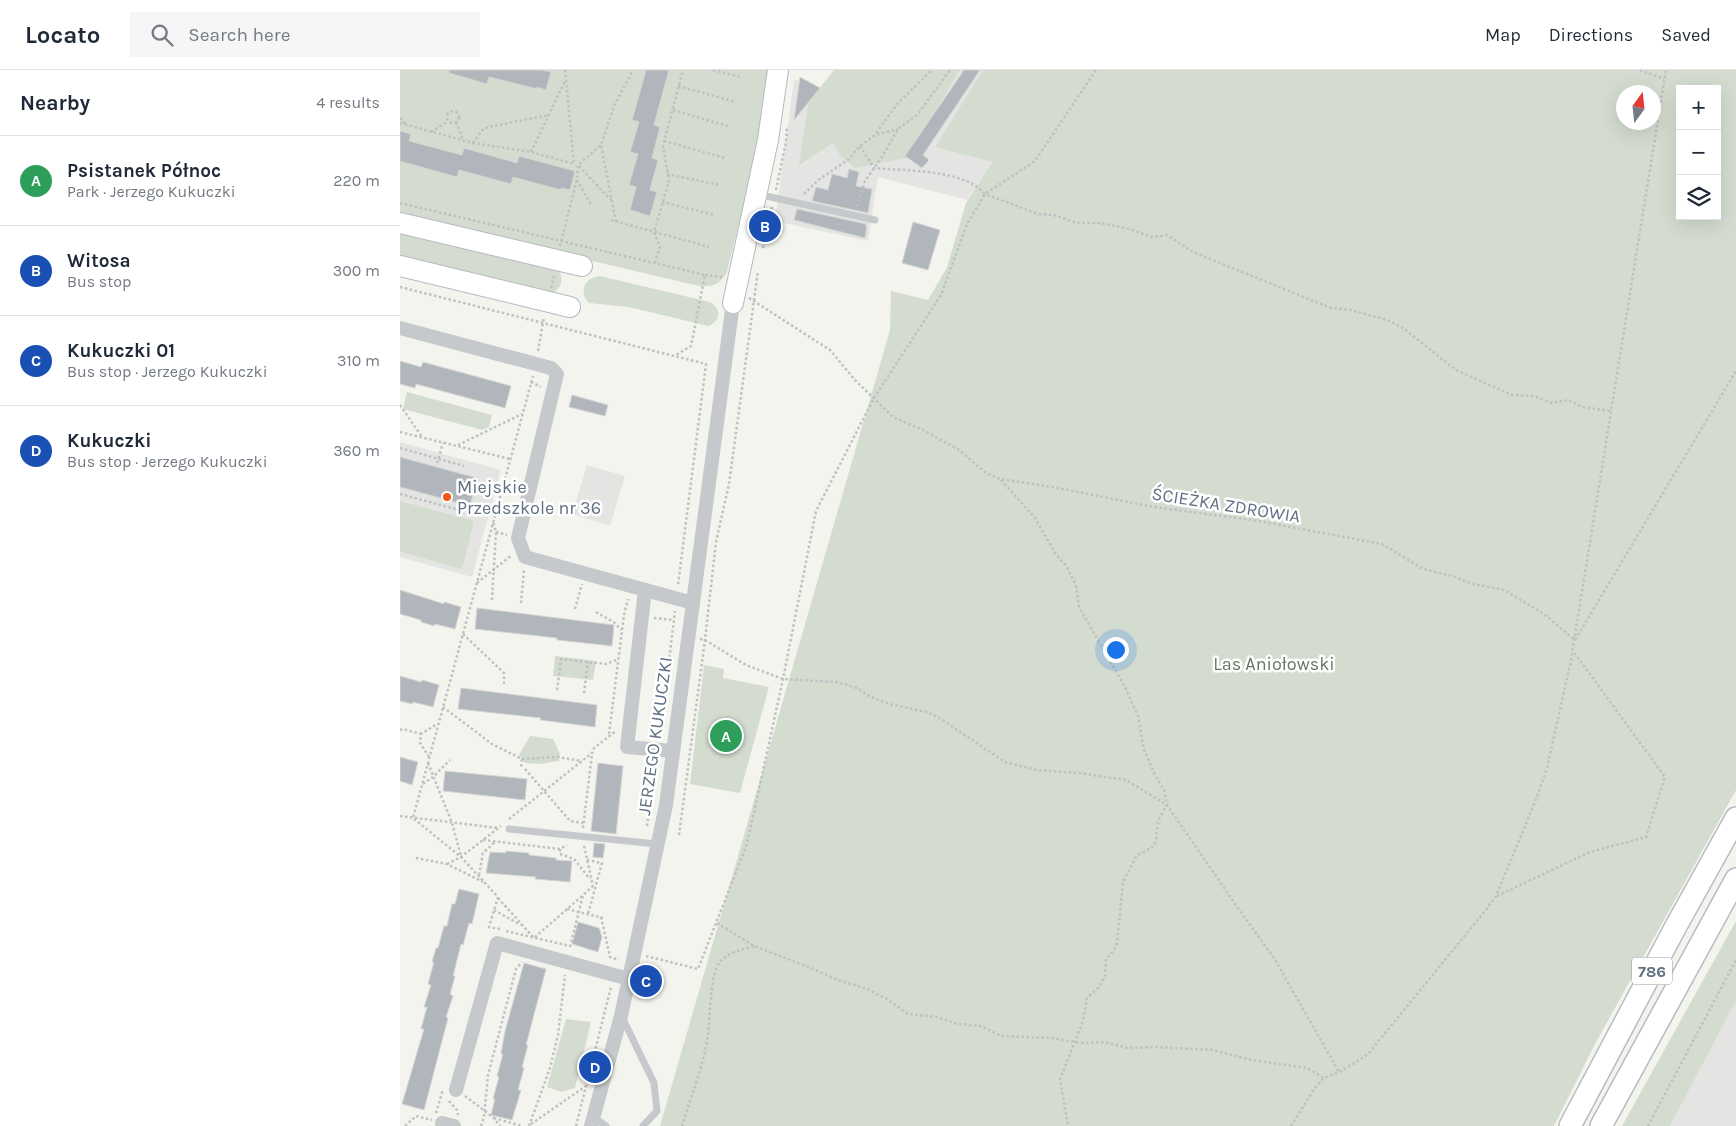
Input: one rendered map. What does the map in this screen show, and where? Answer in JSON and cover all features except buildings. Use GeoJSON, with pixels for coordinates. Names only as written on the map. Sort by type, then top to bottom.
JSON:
{"type":"FeatureCollection","features":[{"type":"Feature","properties":{"kind":"main road","name":"786"},"geometry":{"type":"LineString","coordinates":[[1570,1126],[1736,818]]}},
{"type":"Feature","properties":{"kind":"main road","name":"786"},"geometry":{"type":"LineString","coordinates":[[1601,1126],[1736,879]]}},
{"type":"Feature","properties":{"kind":"street"},"geometry":{"type":"LineString","coordinates":[[743,302],[766,196],[778,70]]}},
{"type":"Feature","properties":{"kind":"street"},"geometry":{"type":"LineString","coordinates":[[400,223],[582,266]]}},
{"type":"Feature","properties":{"kind":"street"},"geometry":{"type":"LineString","coordinates":[[400,266],[570,307]]}},
{"type":"Feature","properties":{"kind":"street","name":"JERZEGO KUKUCZKI"},"geometry":{"type":"LineString","coordinates":[[592,1122],[621,1016],[629,979],[651,844],[666,805],[726,345],[743,302]]}},
{"type":"Feature","properties":{"kind":"street"},"geometry":{"type":"LineString","coordinates":[[400,328],[551,368],[557,374],[518,538],[523,552],[693,603]]}},
{"type":"Feature","properties":{"kind":"street"},"geometry":{"type":"LineString","coordinates":[[638,588],[642,617],[627,747],[673,751]]}},
{"type":"Feature","properties":{"kind":"street"},"geometry":{"type":"LineString","coordinates":[[456,1090],[497,943],[629,979]]}},
{"type":"Feature","properties":{"kind":"lane"},"geometry":{"type":"LineString","coordinates":[[766,196],[875,220]]}},
{"type":"Feature","properties":{"kind":"lane"},"geometry":{"type":"LineString","coordinates":[[509,829],[651,844]]}},
{"type":"Feature","properties":{"kind":"lane"},"geometry":{"type":"LineString","coordinates":[[621,1016],[654,1083],[657,1111],[643,1126]]}},
{"type":"Feature","properties":{"kind":"lane"},"geometry":{"type":"LineString","coordinates":[[592,1122],[606,1126]]}},
{"type":"Feature","properties":{"kind":"path"},"geometry":{"type":"LineString","coordinates":[[566,70],[574,164]]}},
{"type":"Feature","properties":{"kind":"path"},"geometry":{"type":"LineString","coordinates":[[616,222],[601,145],[614,106],[632,70]]}},
{"type":"Feature","properties":{"kind":"path"},"geometry":{"type":"LineString","coordinates":[[655,263],[660,247],[654,232],[669,181],[663,146],[683,70]]}},
{"type":"Feature","properties":{"kind":"path"},"geometry":{"type":"LineString","coordinates":[[714,70],[740,77]]}},
{"type":"Feature","properties":{"kind":"path"},"geometry":{"type":"LineString","coordinates":[[796,203],[817,181],[849,158],[860,146],[876,135],[898,104],[932,70]]}},
{"type":"Feature","properties":{"kind":"path"},"geometry":{"type":"LineString","coordinates":[[854,216],[865,181],[898,130],[917,115],[950,70]]}},
{"type":"Feature","properties":{"kind":"path"},"geometry":{"type":"LineString","coordinates":[[576,1126],[621,948],[698,969],[717,923],[747,844],[783,679],[816,511],[874,398],[941,295],[967,224],[986,194],[1035,161],[1096,70]]}},
{"type":"Feature","properties":{"kind":"path"},"geometry":{"type":"LineString","coordinates":[[1640,70],[1664,79]]}},
{"type":"Feature","properties":{"kind":"path"},"geometry":{"type":"LineString","coordinates":[[1291,1126],[1314,1089],[1324,1078],[1355,1064],[1368,1054],[1496,896],[1537,797],[1547,768],[1575,640],[1666,70]]}},
{"type":"Feature","properties":{"kind":"path"},"geometry":{"type":"LineString","coordinates":[[531,152],[566,79]]}},
{"type":"Feature","properties":{"kind":"path"},"geometry":{"type":"LineString","coordinates":[[678,86],[736,102]]}},
{"type":"Feature","properties":{"kind":"path"},"geometry":{"type":"LineString","coordinates":[[448,121],[446,116],[454,110],[459,114],[456,122]]}},
{"type":"Feature","properties":{"kind":"path"},"geometry":{"type":"LineString","coordinates":[[673,110],[731,127]]}},
{"type":"Feature","properties":{"kind":"path"},"geometry":{"type":"LineString","coordinates":[[473,143],[484,128],[549,115]]}},
{"type":"Feature","properties":{"kind":"path"},"geometry":{"type":"LineString","coordinates":[[400,118],[407,125]]}},
{"type":"Feature","properties":{"kind":"path"},"geometry":{"type":"LineString","coordinates":[[431,132],[448,121],[451,123],[456,122]]}},
{"type":"Feature","properties":{"kind":"path"},"geometry":{"type":"LineString","coordinates":[[456,122],[463,140]]}},
{"type":"Feature","properties":{"kind":"path"},"geometry":{"type":"LineString","coordinates":[[761,256],[766,196],[786,142],[788,122]]}},
{"type":"Feature","properties":{"kind":"path"},"geometry":{"type":"LineString","coordinates":[[400,124],[473,143],[531,152],[578,165],[612,201]]}},
{"type":"Feature","properties":{"kind":"path"},"geometry":{"type":"LineString","coordinates":[[876,135],[898,130]]}},
{"type":"Feature","properties":{"kind":"path"},"geometry":{"type":"LineString","coordinates":[[664,141],[725,158]]}},
{"type":"Feature","properties":{"kind":"path"},"geometry":{"type":"LineString","coordinates":[[412,818],[536,364],[543,322],[577,179],[578,165],[601,145]]}},
{"type":"Feature","properties":{"kind":"path"},"geometry":{"type":"LineString","coordinates":[[860,146],[874,168]]}},
{"type":"Feature","properties":{"kind":"path"},"geometry":{"type":"LineString","coordinates":[[874,168],[955,176],[980,187],[986,194],[1038,214],[1054,215],[1077,223],[1108,224],[1130,228],[1152,237],[1167,235],[1193,252],[1331,308],[1351,310],[1387,320],[1403,328],[1456,370],[1512,395],[1534,396],[1552,402],[1568,400],[1582,407],[1611,411]]}},
{"type":"Feature","properties":{"kind":"path"},"geometry":{"type":"LineString","coordinates":[[667,174],[720,185]]}},
{"type":"Feature","properties":{"kind":"path"},"geometry":{"type":"LineString","coordinates":[[577,179],[590,203],[589,206]]}},
{"type":"Feature","properties":{"kind":"path"},"geometry":{"type":"LineString","coordinates":[[662,202],[715,215]]}},
{"type":"Feature","properties":{"kind":"path"},"geometry":{"type":"LineString","coordinates":[[611,220],[709,247]]}},
{"type":"Feature","properties":{"kind":"path"},"geometry":{"type":"LineString","coordinates":[[678,835],[705,640],[716,542],[729,484],[743,302],[758,266]]}},
{"type":"Feature","properties":{"kind":"path"},"geometry":{"type":"LineString","coordinates":[[400,287],[706,364],[658,750],[651,844]]}},
{"type":"Feature","properties":{"kind":"path","name":"ŚCIEŻKA ZDROWIA"},"geometry":{"type":"LineString","coordinates":[[743,302],[830,350],[855,380],[893,417],[923,430],[959,450],[986,474],[1000,479],[1058,488],[1148,506],[1258,522],[1382,544],[1423,569],[1452,576],[1473,584],[1504,590],[1544,614],[1575,640]]}},
{"type":"Feature","properties":{"kind":"path"},"geometry":{"type":"LineString","coordinates":[[1575,640],[1736,371]]}},
{"type":"Feature","properties":{"kind":"path"},"geometry":{"type":"LineString","coordinates":[[400,405],[422,438]]}},
{"type":"Feature","properties":{"kind":"path"},"geometry":{"type":"LineString","coordinates":[[456,446],[522,414]]}},
{"type":"Feature","properties":{"kind":"path"},"geometry":{"type":"LineString","coordinates":[[400,432],[510,459]]}},
{"type":"Feature","properties":{"kind":"path"},"geometry":{"type":"LineString","coordinates":[[438,461],[444,443]]}},
{"type":"Feature","properties":{"kind":"path"},"geometry":{"type":"LineString","coordinates":[[400,448],[438,461],[464,466]]}},
{"type":"Feature","properties":{"kind":"path"},"geometry":{"type":"LineString","coordinates":[[1000,479],[1035,518],[1055,553],[1067,566],[1076,585],[1079,607],[1125,687],[1138,716],[1144,750],[1164,790],[1167,805],[1274,958],[1339,1072]]}},
{"type":"Feature","properties":{"kind":"path"},"geometry":{"type":"LineString","coordinates":[[400,494],[425,499],[463,511]]}},
{"type":"Feature","properties":{"kind":"path"},"geometry":{"type":"LineString","coordinates":[[492,600],[496,532],[493,522]]}},
{"type":"Feature","properties":{"kind":"path"},"geometry":{"type":"LineString","coordinates":[[476,584],[523,552]]}},
{"type":"Feature","properties":{"kind":"path"},"geometry":{"type":"LineString","coordinates":[[521,603],[523,552]]}},
{"type":"Feature","properties":{"kind":"path"},"geometry":{"type":"LineString","coordinates":[[609,736],[624,615],[638,588]]}},
{"type":"Feature","properties":{"kind":"path"},"geometry":{"type":"LineString","coordinates":[[596,612],[616,623],[622,631]]}},
{"type":"Feature","properties":{"kind":"path"},"geometry":{"type":"LineString","coordinates":[[642,617],[674,620]]}},
{"type":"Feature","properties":{"kind":"path"},"geometry":{"type":"LineString","coordinates":[[463,634],[504,673],[504,685]]}},
{"type":"Feature","properties":{"kind":"path"},"geometry":{"type":"LineString","coordinates":[[688,637],[705,640],[746,665],[783,679],[836,682],[857,688],[869,696],[889,704],[927,712],[941,719],[1005,762],[1037,770],[1079,773],[1126,780],[1167,805]]}},
{"type":"Feature","properties":{"kind":"path"},"geometry":{"type":"LineString","coordinates":[[1496,896],[1590,852],[1646,837],[1649,829],[1665,777],[1573,651]]}},
{"type":"Feature","properties":{"kind":"path"},"geometry":{"type":"LineString","coordinates":[[557,690],[561,659],[606,664],[618,660]]}},
{"type":"Feature","properties":{"kind":"path"},"geometry":{"type":"LineString","coordinates":[[584,693],[588,662]]}},
{"type":"Feature","properties":{"kind":"path"},"geometry":{"type":"LineString","coordinates":[[443,707],[492,744],[522,759],[557,757],[582,761]]}},
{"type":"Feature","properties":{"kind":"path"},"geometry":{"type":"LineString","coordinates":[[594,886],[582,836],[592,753],[594,748],[630,718]]}},
{"type":"Feature","properties":{"kind":"path"},"geometry":{"type":"LineString","coordinates":[[400,730],[403,729],[421,734],[438,724]]}},
{"type":"Feature","properties":{"kind":"path"},"geometry":{"type":"LineString","coordinates":[[421,734],[420,744],[429,757]]}},
{"type":"Feature","properties":{"kind":"path"},"geometry":{"type":"LineString","coordinates":[[447,864],[461,857],[592,753]]}},
{"type":"Feature","properties":{"kind":"path"},"geometry":{"type":"LineString","coordinates":[[521,768],[522,759]]}},
{"type":"Feature","properties":{"kind":"path"},"geometry":{"type":"LineString","coordinates":[[422,784],[433,777],[450,760]]}},
{"type":"Feature","properties":{"kind":"path"},"geometry":{"type":"LineString","coordinates":[[428,763],[452,823],[461,857]]}},
{"type":"Feature","properties":{"kind":"path"},"geometry":{"type":"LineString","coordinates":[[525,769],[570,821],[583,823]]}},
{"type":"Feature","properties":{"kind":"path"},"geometry":{"type":"LineString","coordinates":[[1068,1126],[1060,1079],[1082,1021],[1087,998],[1099,987],[1105,976],[1106,959],[1113,952],[1117,943],[1123,882],[1137,855],[1151,850],[1157,841],[1158,821],[1167,805]]}},
{"type":"Feature","properties":{"kind":"path"},"geometry":{"type":"LineString","coordinates":[[400,816],[509,829]]}},
{"type":"Feature","properties":{"kind":"path"},"geometry":{"type":"LineString","coordinates":[[400,820],[404,816]]}},
{"type":"Feature","properties":{"kind":"path"},"geometry":{"type":"LineString","coordinates":[[412,818],[461,857],[534,938]]}},
{"type":"Feature","properties":{"kind":"path"},"geometry":{"type":"LineString","coordinates":[[483,840],[560,849],[582,836]]}},
{"type":"Feature","properties":{"kind":"path"},"geometry":{"type":"LineString","coordinates":[[478,876],[483,853],[495,842]]}},
{"type":"Feature","properties":{"kind":"path"},"geometry":{"type":"LineString","coordinates":[[560,849],[560,854],[574,859],[592,881]]}},
{"type":"Feature","properties":{"kind":"path"},"geometry":{"type":"LineString","coordinates":[[416,858],[447,864],[484,882]]}},
{"type":"Feature","properties":{"kind":"path"},"geometry":{"type":"LineString","coordinates":[[587,860],[602,863],[594,886],[588,914]]}},
{"type":"Feature","properties":{"kind":"path"},"geometry":{"type":"LineString","coordinates":[[534,938],[594,886]]}},
{"type":"Feature","properties":{"kind":"path"},"geometry":{"type":"LineString","coordinates":[[530,1125],[550,1068],[558,1035],[566,962],[583,895]]}},
{"type":"Feature","properties":{"kind":"path"},"geometry":{"type":"LineString","coordinates":[[498,897],[489,927],[570,946]]}},
{"type":"Feature","properties":{"kind":"path"},"geometry":{"type":"LineString","coordinates":[[567,908],[602,918],[610,957],[619,959]]}},
{"type":"Feature","properties":{"kind":"path"},"geometry":{"type":"LineString","coordinates":[[494,910],[524,926]]}},
{"type":"Feature","properties":{"kind":"path"},"geometry":{"type":"LineString","coordinates":[[717,923],[754,946],[838,980],[867,989],[887,999],[908,1014],[937,1017],[958,1024],[981,1026],[1001,1036],[1052,1038],[1074,1042],[1104,1042],[1128,1048],[1156,1047],[1213,1050],[1251,1060],[1307,1068],[1324,1078]]}},
{"type":"Feature","properties":{"kind":"path"},"geometry":{"type":"LineString","coordinates":[[682,1126],[708,1035],[711,990],[718,963],[733,952],[754,946]]}},
{"type":"Feature","properties":{"kind":"path"},"geometry":{"type":"LineString","coordinates":[[481,1126],[488,1076],[516,969],[524,960]]}},
{"type":"Feature","properties":{"kind":"path"},"geometry":{"type":"LineString","coordinates":[[1648,1126],[1736,960]]}},
{"type":"Feature","properties":{"kind":"path"},"geometry":{"type":"LineString","coordinates":[[530,1125],[587,1086]]}},
{"type":"Feature","properties":{"kind":"path"},"geometry":{"type":"LineString","coordinates":[[456,1090],[494,1118],[500,1126]]}},
{"type":"Feature","properties":{"kind":"path"},"geometry":{"type":"LineString","coordinates":[[405,1126],[416,1116],[451,1122],[457,1110],[442,1093]]}},
{"type":"Feature","properties":{"kind":"path"},"geometry":{"type":"LineString","coordinates":[[494,1118],[522,1126]]}},
{"type":"Feature","properties":{"kind":"shaded area"},"geometry":{"type":"Polygon","coordinates":[[[960,70],[983,70],[936,147],[992,162],[967,200],[878,177],[868,241],[775,221],[794,80],[808,82],[808,103],[800,166],[833,143],[839,154],[907,158],[960,70]]]}},
{"type":"Feature","properties":{"kind":"shaded area","name":"Miejskie Przedszkole nr 36"},"geometry":{"type":"Polygon","coordinates":[[[400,442],[501,470],[472,577],[400,557],[400,442]]]}},
{"type":"Feature","properties":{"kind":"shaded area"},"geometry":{"type":"Polygon","coordinates":[[[587,465],[625,476],[610,526],[572,514],[587,465]]]}},
{"type":"Feature","properties":{"kind":"shaded area"},"geometry":{"type":"Polygon","coordinates":[[[1736,1001],[1736,1126],[1670,1126],[1736,1001]]]}},
{"type":"Feature","properties":{"kind":"green space"},"geometry":{"type":"Polygon","coordinates":[[[400,70],[770,70],[752,172],[727,272],[722,280],[708,286],[699,286],[400,216],[400,70]]]}},
{"type":"Feature","properties":{"kind":"green space"},"geometry":{"type":"Polygon","coordinates":[[[834,70],[960,70],[907,158],[855,168],[839,154],[833,143],[799,166],[808,103],[834,70]]]}},
{"type":"Feature","properties":{"kind":"green space","name":"Las Aniołowski"},"geometry":{"type":"Polygon","coordinates":[[[983,70],[1736,70],[1736,790],[1595,1044],[1554,1126],[660,1126],[890,330],[891,291],[928,300],[947,267],[966,203],[992,162],[935,147],[983,70]]]}},
{"type":"Feature","properties":{"kind":"green space"},"geometry":{"type":"Polygon","coordinates":[[[400,230],[558,269],[561,282],[553,293],[400,259],[400,230]]]}},
{"type":"Feature","properties":{"kind":"green space"},"geometry":{"type":"Polygon","coordinates":[[[600,276],[710,302],[717,308],[718,318],[708,326],[629,307],[589,303],[584,294],[585,286],[590,279],[600,276]]]}},
{"type":"Feature","properties":{"kind":"green space"},"geometry":{"type":"Polygon","coordinates":[[[407,392],[492,415],[489,427],[482,430],[403,409],[407,392]]]}},
{"type":"Feature","properties":{"kind":"green space"},"geometry":{"type":"Polygon","coordinates":[[[400,501],[474,521],[462,569],[400,552],[400,501]]]}},
{"type":"Feature","properties":{"kind":"green space"},"geometry":{"type":"Polygon","coordinates":[[[555,656],[596,661],[593,680],[553,676],[555,656]]]}},
{"type":"Feature","properties":{"kind":"green space"},"geometry":{"type":"Polygon","coordinates":[[[704,665],[724,669],[723,678],[769,687],[740,793],[690,784],[704,665]]]}},
{"type":"Feature","properties":{"kind":"green space"},"geometry":{"type":"Polygon","coordinates":[[[530,736],[553,739],[560,754],[559,761],[540,764],[525,763],[519,755],[530,736]]]}},
{"type":"Feature","properties":{"kind":"green space"},"geometry":{"type":"Polygon","coordinates":[[[1736,921],[1736,1001],[1670,1126],[1622,1126],[1736,921]]]}},
{"type":"Feature","properties":{"kind":"green space"},"geometry":{"type":"Polygon","coordinates":[[[566,1019],[591,1022],[575,1088],[561,1092],[547,1087],[566,1019]]]}},
{"type":"Feature","properties":{"kind":"place","name":"Witosa"},"geometry":{"type":"Point","coordinates":[765,226]}},
{"type":"Feature","properties":{"kind":"place","name":"Miejskie Przedszkole nr 36"},"geometry":{"type":"Point","coordinates":[447,497]}},
{"type":"Feature","properties":{"kind":"place","name":"Psistanek Północ"},"geometry":{"type":"Point","coordinates":[726,736]}},
{"type":"Feature","properties":{"kind":"place","name":"Kukuczki 01"},"geometry":{"type":"Point","coordinates":[646,981]}},
{"type":"Feature","properties":{"kind":"place","name":"Kukuczki"},"geometry":{"type":"Point","coordinates":[595,1067]}}]}
